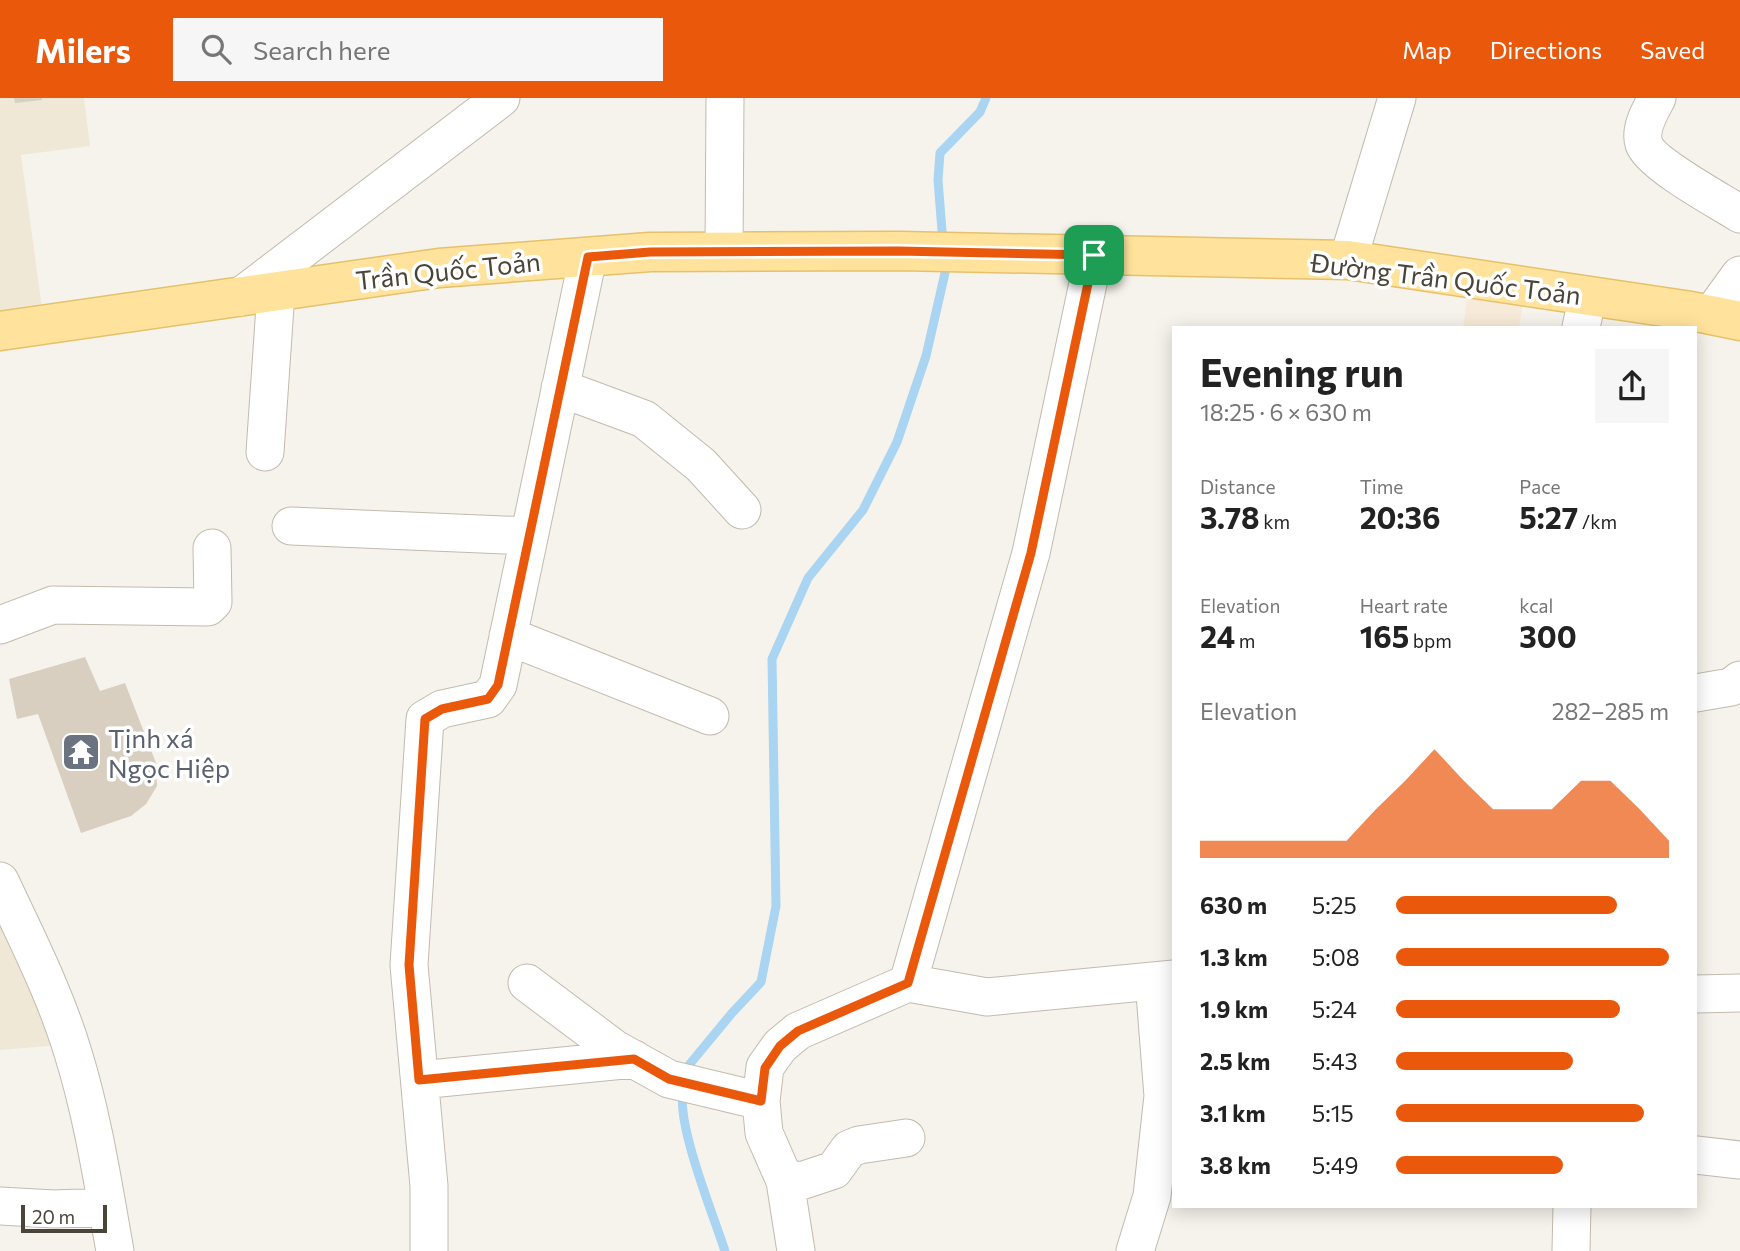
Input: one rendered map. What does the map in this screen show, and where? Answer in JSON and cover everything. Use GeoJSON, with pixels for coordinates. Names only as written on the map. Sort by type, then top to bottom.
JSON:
{"type":"FeatureCollection","features":[{"type":"Feature","properties":{"kind":"main road","name":"Trần Quốc Toản"},"geometry":{"type":"LineString","coordinates":[[0,331],[439,268],[650,252],[898,251]]}},
{"type":"Feature","properties":{"kind":"main road","name":"Đường Trần Quốc Toản"},"geometry":{"type":"LineString","coordinates":[[898,251],[1348,260],[1585,311],[1726,318]]}},
{"type":"Feature","properties":{"kind":"street"},"geometry":{"type":"LineString","coordinates":[[265,452],[258,294],[501,98]]}},
{"type":"Feature","properties":{"kind":"street"},"geometry":{"type":"LineString","coordinates":[[724,252],[726,98]]}},
{"type":"Feature","properties":{"kind":"street"},"geometry":{"type":"LineString","coordinates":[[1348,260],[1397,98]]}},
{"type":"Feature","properties":{"kind":"street"},"geometry":{"type":"LineString","coordinates":[[1657,98],[1647,116],[1644,145],[1656,161],[1740,214]]}},
{"type":"Feature","properties":{"kind":"street"},"geometry":{"type":"LineString","coordinates":[[908,983],[1031,553],[1094,255]]}},
{"type":"Feature","properties":{"kind":"street"},"geometry":{"type":"LineString","coordinates":[[429,1251],[429,1186],[409,965],[425,719],[442,709],[488,699],[498,685],[588,257]]}},
{"type":"Feature","properties":{"kind":"street"},"geometry":{"type":"LineString","coordinates":[[1726,318],[1740,275]]}},
{"type":"Feature","properties":{"kind":"street"},"geometry":{"type":"LineString","coordinates":[[560,388],[644,419],[701,465],[742,510]]}},
{"type":"Feature","properties":{"kind":"street"},"geometry":{"type":"LineString","coordinates":[[291,526],[529,536]]}},
{"type":"Feature","properties":{"kind":"street"},"geometry":{"type":"LineString","coordinates":[[0,625],[52,605],[208,607],[213,602],[212,548]]}},
{"type":"Feature","properties":{"kind":"street"},"geometry":{"type":"LineString","coordinates":[[508,636],[710,716]]}},
{"type":"Feature","properties":{"kind":"street"},"geometry":{"type":"LineString","coordinates":[[1697,694],[1731,687],[1740,680]]}},
{"type":"Feature","properties":{"kind":"street"},"geometry":{"type":"LineString","coordinates":[[0,881],[53,994],[73,1052],[91,1116],[115,1251]]}},
{"type":"Feature","properties":{"kind":"street"},"geometry":{"type":"LineString","coordinates":[[796,1251],[785,1181],[764,1133],[761,1101],[765,1068],[780,1046],[798,1031],[908,983],[987,997],[1164,980],[1163,1096],[1152,1196],[1135,1251]]}},
{"type":"Feature","properties":{"kind":"street"},"geometry":{"type":"LineString","coordinates":[[527,984],[615,1049],[634,1059],[685,1082],[761,1101]]}},
{"type":"Feature","properties":{"kind":"street"},"geometry":{"type":"LineString","coordinates":[[1697,994],[1740,993]]}},
{"type":"Feature","properties":{"kind":"street"},"geometry":{"type":"LineString","coordinates":[[419,1080],[634,1059]]}},
{"type":"Feature","properties":{"kind":"street"},"geometry":{"type":"LineString","coordinates":[[785,1181],[804,1180],[834,1170],[849,1149],[859,1145],[906,1138]]}},
{"type":"Feature","properties":{"kind":"street"},"geometry":{"type":"LineString","coordinates":[[1697,1155],[1740,1160]]}},
{"type":"Feature","properties":{"kind":"street"},"geometry":{"type":"LineString","coordinates":[[0,1206],[54,1209],[107,1207]]}},
{"type":"Feature","properties":{"kind":"street"},"geometry":{"type":"LineString","coordinates":[[1571,1251],[1572,1208]]}},
{"type":"Feature","properties":{"kind":"shaded area"},"geometry":{"type":"Polygon","coordinates":[[[0,98],[84,98],[90,146],[21,155],[42,308],[0,315],[0,98]]]}},
{"type":"Feature","properties":{"kind":"shaded area"},"geometry":{"type":"Polygon","coordinates":[[[1468,294],[1523,302],[1519,326],[1463,326],[1468,294]]]}},
{"type":"Feature","properties":{"kind":"shaded area"},"geometry":{"type":"Polygon","coordinates":[[[0,904],[60,1045],[0,1050],[0,904]]]}},
{"type":"Feature","properties":{"kind":"building"},"geometry":{"type":"Polygon","coordinates":[[[14,98],[42,98],[42,100],[15,103],[14,98]]]}},
{"type":"Feature","properties":{"kind":"building"},"geometry":{"type":"Polygon","coordinates":[[[85,657],[100,691],[125,683],[156,763],[157,786],[146,804],[131,816],[81,833],[38,714],[17,719],[9,679],[85,657]]]}},
{"type":"Feature","properties":{"kind":"waterway"},"geometry":{"type":"LineString","coordinates":[[943,243],[938,180],[940,153],[980,112],[986,98]]}},
{"type":"Feature","properties":{"kind":"waterway"},"geometry":{"type":"LineString","coordinates":[[687,1075],[689,1065],[761,982],[776,906],[772,659],[808,578],[863,510],[897,442],[926,356],[945,273],[944,261]]}},
{"type":"Feature","properties":{"kind":"waterway"},"geometry":{"type":"LineString","coordinates":[[683,1092],[685,1126],[690,1147],[725,1251]]}},
{"type":"Feature","properties":{"kind":"place","name":"Tịnh xá Ngọc Hiệp"},"geometry":{"type":"Point","coordinates":[81,752]}},
{"type":"Feature","properties":{"kind":"route"},"geometry":{"type":"LineString","coordinates":[[898,251],[1094,255],[1031,553],[908,983],[798,1031],[780,1046],[765,1068],[761,1101],[669,1079],[634,1059],[419,1080],[409,965],[425,719],[442,709],[488,699],[498,685],[588,257],[650,252],[898,251]]}}]}
